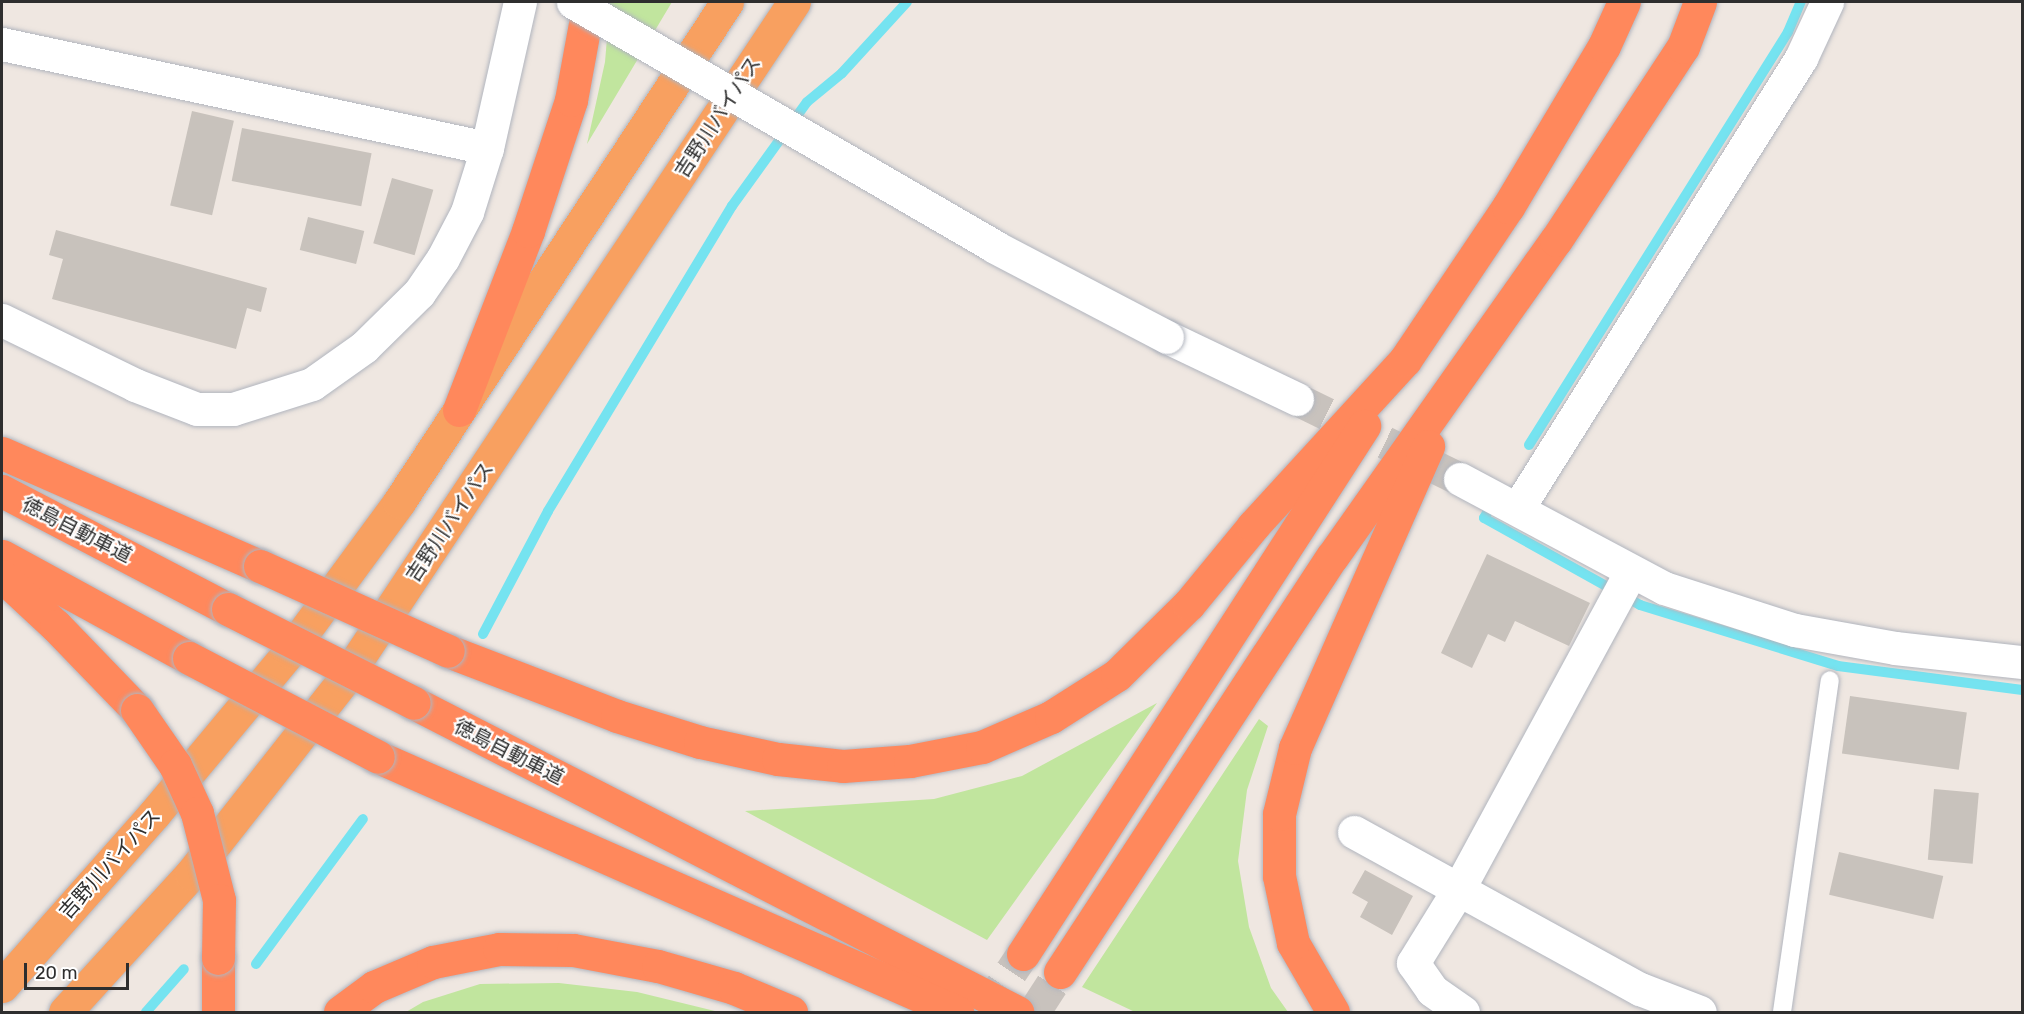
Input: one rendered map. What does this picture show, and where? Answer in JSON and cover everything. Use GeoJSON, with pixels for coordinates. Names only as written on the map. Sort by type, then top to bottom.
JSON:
{"type":"FeatureCollection","features":[{"type":"Feature","properties":{"kind":"highway"},"geometry":{"type":"LineString","coordinates":[[459,410],[528,231],[571,100],[589,2]]}},
{"type":"Feature","properties":{"kind":"highway","name":"吉野川バイパス"},"geometry":{"type":"LineString","coordinates":[[2,986],[155,813],[290,652],[399,502],[728,2]]}},
{"type":"Feature","properties":{"kind":"highway","name":"吉野川バイパス"},"geometry":{"type":"LineString","coordinates":[[65,1012],[191,874],[343,681],[794,2]]}},
{"type":"Feature","properties":{"kind":"highway"},"geometry":{"type":"LineString","coordinates":[[1604,46],[1610,2]]}},
{"type":"Feature","properties":{"kind":"highway"},"geometry":{"type":"LineString","coordinates":[[1023,954],[1292,543],[1404,360],[1508,207],[1604,46],[1624,2]]}},
{"type":"Feature","properties":{"kind":"highway"},"geometry":{"type":"LineString","coordinates":[[1060,972],[1332,557],[1556,240],[1683,47],[1700,2]]}},
{"type":"Feature","properties":{"kind":"highway"},"geometry":{"type":"LineString","coordinates":[[2,453],[448,651],[617,716],[700,742],[778,759],[843,766],[910,761],[982,747],[1051,717],[1117,675],[1190,604],[1252,526],[1404,360]]}},
{"type":"Feature","properties":{"kind":"highway"},"geometry":{"type":"LineString","coordinates":[[1334,1012],[1293,943],[1279,876],[1279,814],[1295,748],[1460,373]]}},
{"type":"Feature","properties":{"kind":"highway","name":"徳島自動車道"},"geometry":{"type":"LineString","coordinates":[[2,491],[1017,1012]]}},
{"type":"Feature","properties":{"kind":"highway"},"geometry":{"type":"LineString","coordinates":[[2,556],[378,757],[957,1012]]}},
{"type":"Feature","properties":{"kind":"highway"},"geometry":{"type":"LineString","coordinates":[[2,576],[57,626],[137,710],[175,765],[196,813],[219,900],[218,1012]]}},
{"type":"Feature","properties":{"kind":"highway"},"geometry":{"type":"LineString","coordinates":[[340,1012],[374,987],[433,962],[499,949],[573,950],[658,966],[734,988],[791,1012]]}},
{"type":"Feature","properties":{"kind":"street"},"geometry":{"type":"LineString","coordinates":[[2,320],[135,385],[198,408],[233,409],[272,399],[312,384],[346,359],[419,293],[444,258],[467,212],[487,148],[520,2]]}},
{"type":"Feature","properties":{"kind":"street"},"geometry":{"type":"LineString","coordinates":[[573,2],[995,247],[1167,337],[1297,399]]}},
{"type":"Feature","properties":{"kind":"street"},"geometry":{"type":"LineString","coordinates":[[1518,508],[1801,58],[1827,2]]}},
{"type":"Feature","properties":{"kind":"street"},"geometry":{"type":"LineString","coordinates":[[2,44],[487,148]]}},
{"type":"Feature","properties":{"kind":"street"},"geometry":{"type":"LineString","coordinates":[[1460,479],[1518,508],[1621,589],[1664,588],[1795,630],[1895,648],[2022,662]]}},
{"type":"Feature","properties":{"kind":"street"},"geometry":{"type":"LineString","coordinates":[[1462,1012],[1432,990],[1413,963],[1458,890],[1621,589]]}},
{"type":"Feature","properties":{"kind":"street"},"geometry":{"type":"LineString","coordinates":[[1354,832],[1641,989],[1700,1012]]}},
{"type":"Feature","properties":{"kind":"lane"},"geometry":{"type":"LineString","coordinates":[[1782,1012],[1830,680]]}},
{"type":"Feature","properties":{"kind":"green space"},"geometry":{"type":"Polygon","coordinates":[[[610,2],[672,2],[587,144],[605,62],[610,2]]]}},
{"type":"Feature","properties":{"kind":"green space"},"geometry":{"type":"Polygon","coordinates":[[[1157,703],[987,940],[745,811],[934,799],[1022,776],[1157,703]]]}},
{"type":"Feature","properties":{"kind":"green space"},"geometry":{"type":"Polygon","coordinates":[[[1259,719],[1268,726],[1247,790],[1238,861],[1249,927],[1271,988],[1288,1012],[1135,1012],[1082,987],[1259,719]]]}},
{"type":"Feature","properties":{"kind":"green space"},"geometry":{"type":"Polygon","coordinates":[[[559,983],[637,992],[719,1012],[406,1012],[423,1002],[480,984],[559,983]]]}},
{"type":"Feature","properties":{"kind":"building"},"geometry":{"type":"Polygon","coordinates":[[[192,111],[234,121],[212,215],[170,206],[192,111]]]}},
{"type":"Feature","properties":{"kind":"building"},"geometry":{"type":"Polygon","coordinates":[[[242,128],[372,153],[361,206],[232,181],[242,128]]]}},
{"type":"Feature","properties":{"kind":"building"},"geometry":{"type":"Polygon","coordinates":[[[392,178],[433,190],[415,255],[373,243],[392,178]]]}},
{"type":"Feature","properties":{"kind":"building"},"geometry":{"type":"Polygon","coordinates":[[[308,217],[364,231],[356,264],[300,250],[308,217]]]}},
{"type":"Feature","properties":{"kind":"building"},"geometry":{"type":"Polygon","coordinates":[[[56,230],[267,288],[261,312],[247,308],[236,349],[52,299],[63,259],[49,255],[56,230]]]}},
{"type":"Feature","properties":{"kind":"building"},"geometry":{"type":"Polygon","coordinates":[[[1487,554],[1590,603],[1569,646],[1515,621],[1505,642],[1488,634],[1472,668],[1441,653],[1487,554]]]}},
{"type":"Feature","properties":{"kind":"building"},"geometry":{"type":"Polygon","coordinates":[[[1850,696],[1967,712],[1959,770],[1842,753],[1850,696]]]}},
{"type":"Feature","properties":{"kind":"building"},"geometry":{"type":"Polygon","coordinates":[[[1934,789],[1979,793],[1973,864],[1928,860],[1934,789]]]}},
{"type":"Feature","properties":{"kind":"building"},"geometry":{"type":"Polygon","coordinates":[[[1839,852],[1943,876],[1933,919],[1829,895],[1839,852]]]}},
{"type":"Feature","properties":{"kind":"building"},"geometry":{"type":"Polygon","coordinates":[[[1365,870],[1413,896],[1392,935],[1360,917],[1368,902],[1352,893],[1365,870]]]}},
{"type":"Feature","properties":{"kind":"waterway"},"geometry":{"type":"LineString","coordinates":[[483,634],[548,511],[732,206],[807,102],[842,73],[907,2]]}},
{"type":"Feature","properties":{"kind":"waterway"},"geometry":{"type":"LineString","coordinates":[[1529,445],[1788,32],[1801,2]]}},
{"type":"Feature","properties":{"kind":"waterway"},"geometry":{"type":"LineString","coordinates":[[1488,511],[1484,518],[1640,605],[1838,666],[2022,690]]}},
{"type":"Feature","properties":{"kind":"waterway"},"geometry":{"type":"LineString","coordinates":[[256,964],[363,819]]}},
{"type":"Feature","properties":{"kind":"waterway"},"geometry":{"type":"LineString","coordinates":[[146,1012],[184,969]]}},
{"type":"Feature","properties":{"kind":"tunnel"},"geometry":{"type":"LineString","coordinates":[[1297,399],[1460,479]]}},
{"type":"Feature","properties":{"kind":"tunnel"},"geometry":{"type":"LineString","coordinates":[[984,1012],[1023,954]]}},
{"type":"Feature","properties":{"kind":"tunnel"},"geometry":{"type":"LineString","coordinates":[[1034,1012],[1060,972]]}}]}
